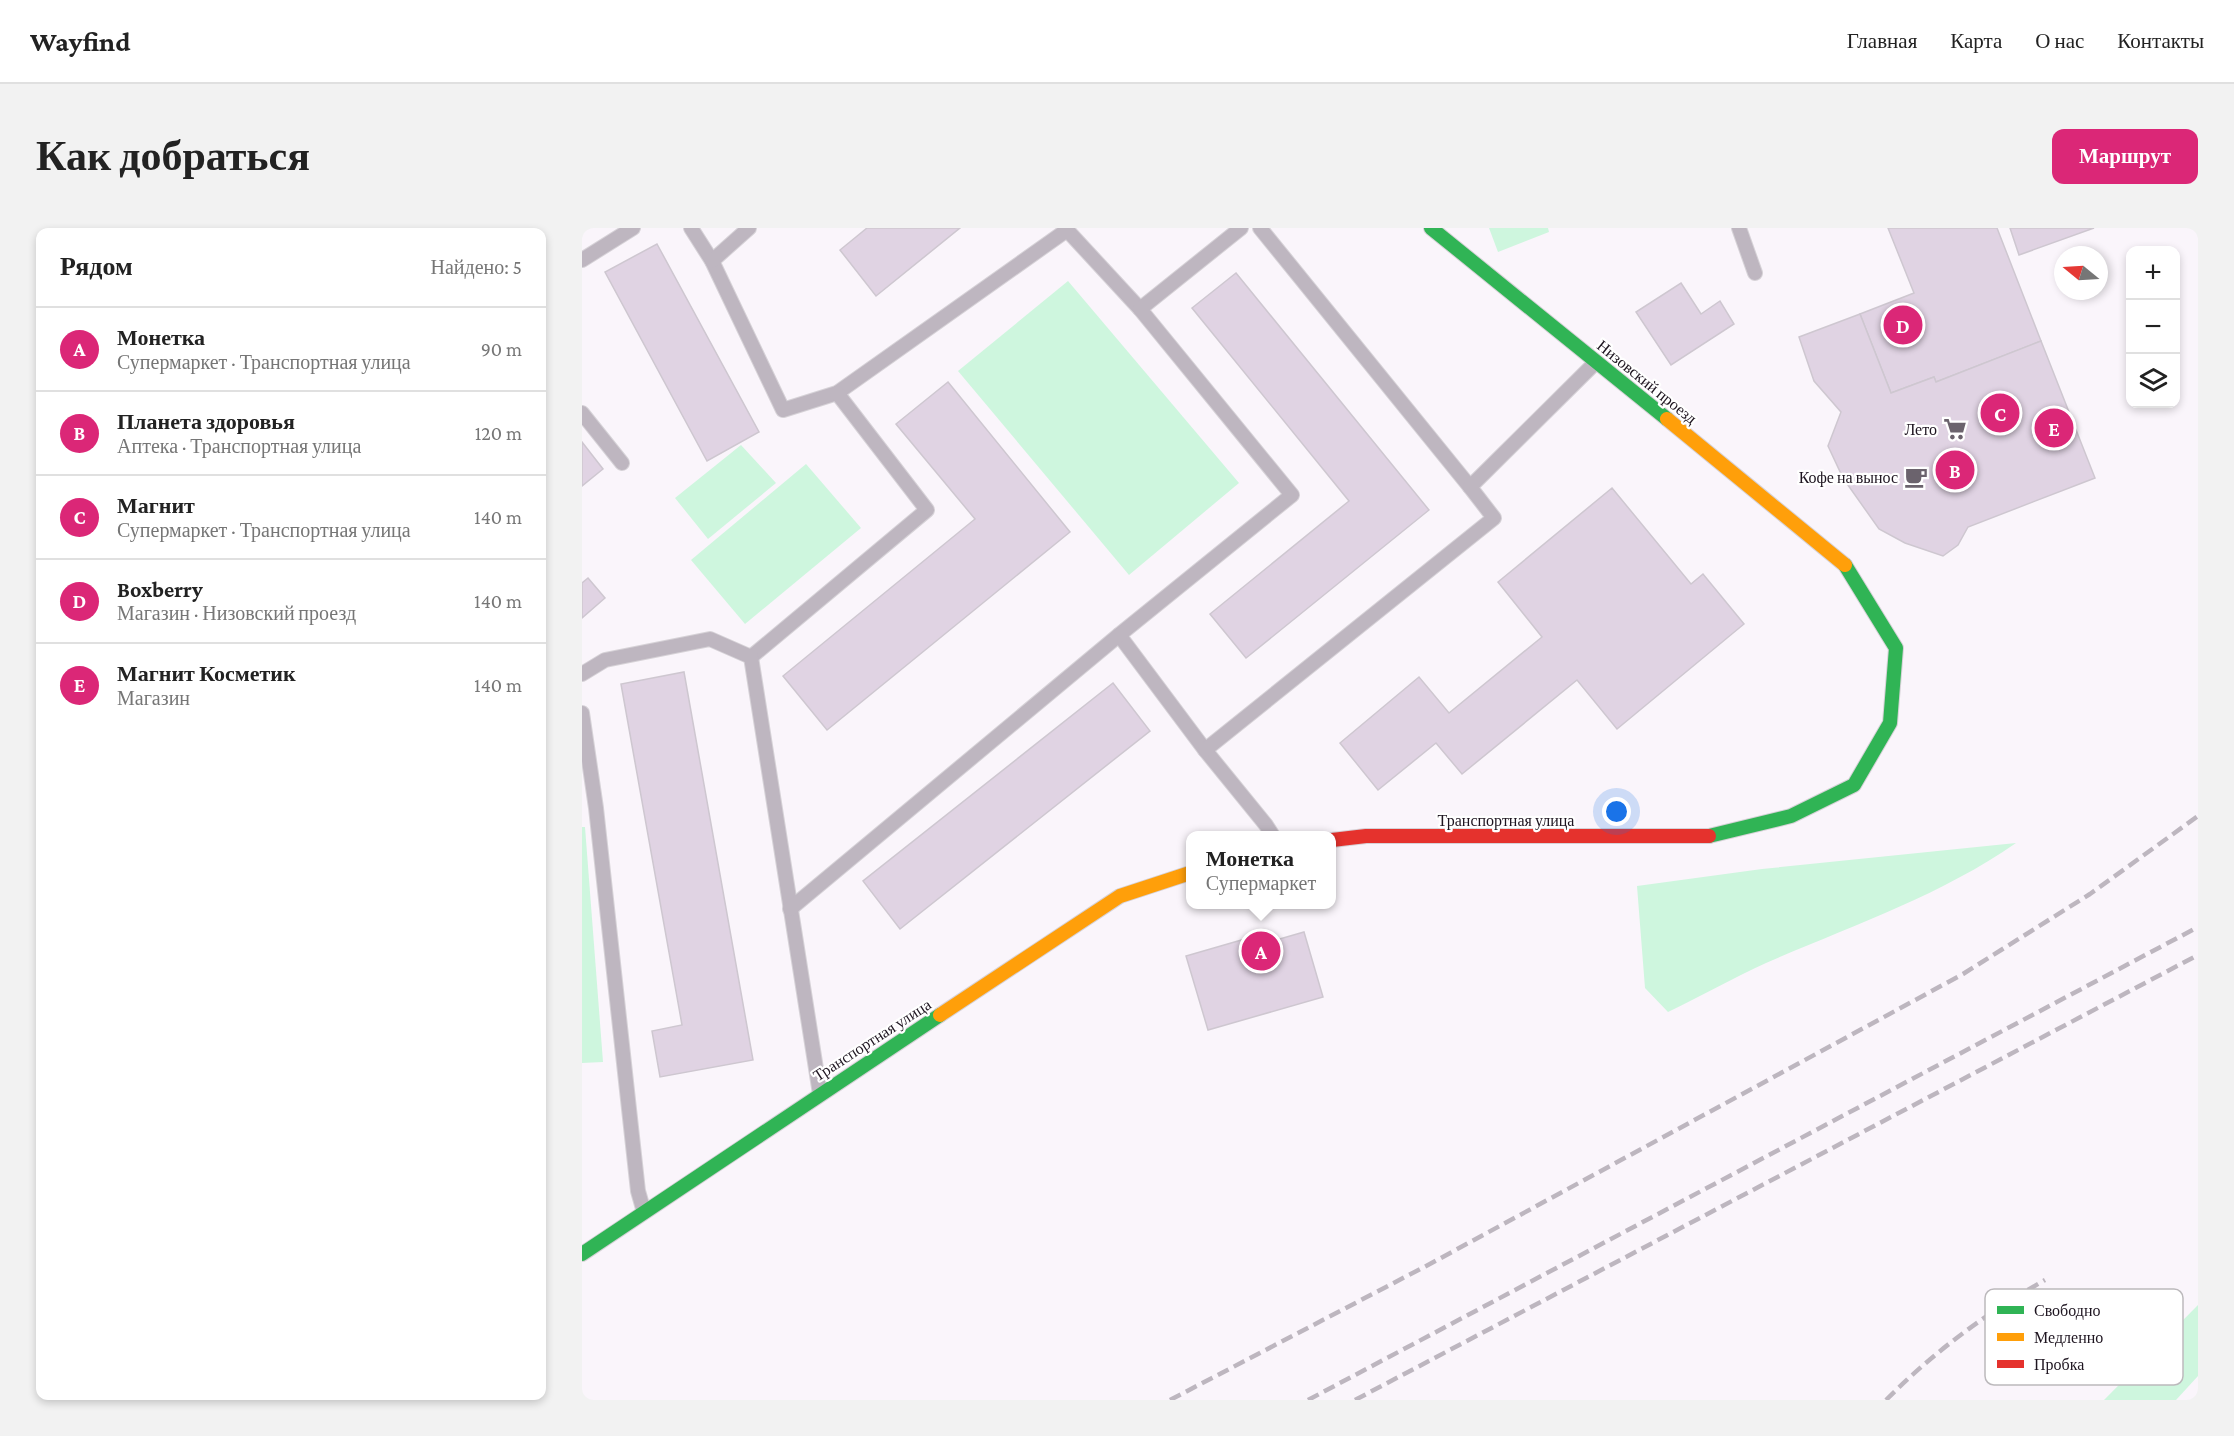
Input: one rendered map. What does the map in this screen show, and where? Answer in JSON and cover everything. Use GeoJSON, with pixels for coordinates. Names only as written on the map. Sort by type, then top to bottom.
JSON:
{"type":"FeatureCollection","features":[{"type":"Feature","properties":{"kind":"street","name":"Низовский проезд"},"geometry":{"type":"LineString","coordinates":[[1431,228],[1842,561]]}},
{"type":"Feature","properties":{"kind":"street","name":"Транспортная улица"},"geometry":{"type":"LineString","coordinates":[[1336,840],[1366,836],[1715,836],[1791,816],[1854,785],[1890,723],[1896,648],[1842,561]]}},
{"type":"Feature","properties":{"kind":"street","name":"Транспортная улица"},"geometry":{"type":"LineString","coordinates":[[582,1254],[1120,896],[1186,875]]}},
{"type":"Feature","properties":{"kind":"lane"},"geometry":{"type":"LineString","coordinates":[[582,260],[633,228]]}},
{"type":"Feature","properties":{"kind":"lane"},"geometry":{"type":"LineString","coordinates":[[691,228],[712,261],[783,410],[837,393],[1068,229],[1140,309],[1292,495],[1119,635],[790,909]]}},
{"type":"Feature","properties":{"kind":"lane"},"geometry":{"type":"LineString","coordinates":[[712,261],[749,228]]}},
{"type":"Feature","properties":{"kind":"lane"},"geometry":{"type":"LineString","coordinates":[[1140,309],[1241,228]]}},
{"type":"Feature","properties":{"kind":"lane"},"geometry":{"type":"LineString","coordinates":[[1205,750],[1494,518],[1260,228]]}},
{"type":"Feature","properties":{"kind":"lane"},"geometry":{"type":"LineString","coordinates":[[1739,228],[1755,273]]}},
{"type":"Feature","properties":{"kind":"lane"},"geometry":{"type":"LineString","coordinates":[[1470,487],[1596,362]]}},
{"type":"Feature","properties":{"kind":"lane"},"geometry":{"type":"LineString","coordinates":[[751,657],[927,510],[837,393]]}},
{"type":"Feature","properties":{"kind":"lane"},"geometry":{"type":"LineString","coordinates":[[582,413],[622,463]]}},
{"type":"Feature","properties":{"kind":"lane"},"geometry":{"type":"LineString","coordinates":[[1119,635],[1205,750],[1270,831]]}},
{"type":"Feature","properties":{"kind":"lane"},"geometry":{"type":"LineString","coordinates":[[582,674],[606,660],[710,639],[751,657]]}},
{"type":"Feature","properties":{"kind":"lane"},"geometry":{"type":"LineString","coordinates":[[751,657],[820,1094]]}},
{"type":"Feature","properties":{"kind":"lane"},"geometry":{"type":"LineString","coordinates":[[582,713],[597,808],[638,1191],[644,1212]]}},
{"type":"Feature","properties":{"kind":"green space"},"geometry":{"type":"Polygon","coordinates":[[[1489,228],[1548,228],[1549,232],[1498,252],[1489,228]]]}},
{"type":"Feature","properties":{"kind":"green space"},"geometry":{"type":"Polygon","coordinates":[[[1068,281],[1239,483],[1129,575],[958,371],[1068,281]]]}},
{"type":"Feature","properties":{"kind":"green space"},"geometry":{"type":"Polygon","coordinates":[[[741,445],[776,483],[708,539],[675,498],[741,445]]]}},
{"type":"Feature","properties":{"kind":"green space"},"geometry":{"type":"Polygon","coordinates":[[[806,464],[861,528],[745,624],[691,560],[806,464]]]}},
{"type":"Feature","properties":{"kind":"green space"},"geometry":{"type":"Polygon","coordinates":[[[582,827],[585,827],[603,1062],[582,1063],[582,827]]]}},
{"type":"Feature","properties":{"kind":"green space"},"geometry":{"type":"Polygon","coordinates":[[[2016,843],[1987,862],[1926,895],[1766,963],[1668,1012],[1645,988],[1637,886],[1762,869],[2016,843]]]}},
{"type":"Feature","properties":{"kind":"green space"},"geometry":{"type":"Polygon","coordinates":[[[2198,1305],[2198,1376],[2176,1400],[2104,1400],[2119,1385],[2183,1385],[2183,1320],[2198,1305]]]}},
{"type":"Feature","properties":{"kind":"building"},"geometry":{"type":"Polygon","coordinates":[[[867,228],[960,228],[876,296],[840,250],[867,228]]]}},
{"type":"Feature","properties":{"kind":"building"},"geometry":{"type":"Polygon","coordinates":[[[1888,228],[1997,228],[2041,341],[1936,382],[1934,377],[1891,393],[1860,314],[1914,293],[1888,228]]]}},
{"type":"Feature","properties":{"kind":"building"},"geometry":{"type":"Polygon","coordinates":[[[2010,228],[2094,228],[2019,255],[2010,228]]]}},
{"type":"Feature","properties":{"kind":"building"},"geometry":{"type":"Polygon","coordinates":[[[657,244],[759,432],[707,461],[605,272],[657,244]]]}},
{"type":"Feature","properties":{"kind":"building"},"geometry":{"type":"Polygon","coordinates":[[[1236,273],[1429,510],[1246,658],[1210,614],[1349,501],[1192,308],[1236,273]]]}},
{"type":"Feature","properties":{"kind":"building"},"geometry":{"type":"Polygon","coordinates":[[[1681,283],[1701,314],[1720,301],[1734,324],[1671,365],[1636,312],[1681,283]]]}},
{"type":"Feature","properties":{"kind":"building","name":"Лето"},"geometry":{"type":"Polygon","coordinates":[[[1860,314],[1891,393],[1934,377],[1936,382],[2041,341],[2095,478],[1968,527],[1958,545],[1943,556],[1905,543],[1879,529],[1843,478],[1828,446],[1841,412],[1814,381],[1799,337],[1860,314]]]}},
{"type":"Feature","properties":{"kind":"building"},"geometry":{"type":"Polygon","coordinates":[[[948,382],[1070,532],[827,730],[783,676],[975,519],[896,424],[948,382]]]}},
{"type":"Feature","properties":{"kind":"building"},"geometry":{"type":"Polygon","coordinates":[[[582,442],[603,469],[582,486],[582,442]]]}},
{"type":"Feature","properties":{"kind":"building"},"geometry":{"type":"Polygon","coordinates":[[[1612,488],[1691,584],[1703,574],[1744,624],[1617,729],[1577,680],[1462,774],[1436,743],[1378,790],[1340,743],[1419,677],[1449,713],[1542,637],[1498,582],[1612,488]]]}},
{"type":"Feature","properties":{"kind":"building"},"geometry":{"type":"Polygon","coordinates":[[[588,578],[605,598],[582,618],[582,583],[588,578]]]}},
{"type":"Feature","properties":{"kind":"building"},"geometry":{"type":"Polygon","coordinates":[[[684,672],[753,1060],[660,1077],[652,1031],[682,1025],[621,684],[684,672]]]}},
{"type":"Feature","properties":{"kind":"building"},"geometry":{"type":"Polygon","coordinates":[[[1113,683],[1150,731],[900,929],[863,881],[1113,683]]]}},
{"type":"Feature","properties":{"kind":"building"},"geometry":{"type":"Polygon","coordinates":[[[1304,932],[1323,997],[1208,1030],[1186,956],[1245,939],[1248,948],[1304,932]]]}},
{"type":"Feature","properties":{"kind":"railway"},"geometry":{"type":"LineString","coordinates":[[1170,1400],[1428,1265],[1963,974],[2090,894],[2198,816]]}},
{"type":"Feature","properties":{"kind":"railway"},"geometry":{"type":"LineString","coordinates":[[1308,1400],[2198,927]]}},
{"type":"Feature","properties":{"kind":"railway"},"geometry":{"type":"LineString","coordinates":[[1355,1400],[2198,955]]}},
{"type":"Feature","properties":{"kind":"railway"},"geometry":{"type":"LineString","coordinates":[[2030,1289],[2045,1280]]}},
{"type":"Feature","properties":{"kind":"railway"},"geometry":{"type":"LineString","coordinates":[[1886,1400],[1923,1365],[1985,1318]]}},
{"type":"Feature","properties":{"kind":"traffic: fast"},"geometry":{"type":"LineString","coordinates":[[1431,228],[1667,419]]}},
{"type":"Feature","properties":{"kind":"traffic: fast"},"geometry":{"type":"LineString","coordinates":[[1709,836],[1791,816],[1854,785],[1890,723],[1896,648],[1845,565]]}},
{"type":"Feature","properties":{"kind":"traffic: fast"},"geometry":{"type":"LineString","coordinates":[[582,1254],[940,1015]]}},
{"type":"Feature","properties":{"kind":"traffic: slow"},"geometry":{"type":"LineString","coordinates":[[1667,419],[1845,565]]}},
{"type":"Feature","properties":{"kind":"traffic: slow"},"geometry":{"type":"LineString","coordinates":[[940,1015],[1120,896],[1186,874]]}},
{"type":"Feature","properties":{"kind":"traffic: jam"},"geometry":{"type":"LineString","coordinates":[[1336,840],[1366,836],[1709,836]]}},
{"type":"Feature","properties":{"kind":"place","name":"Boxberry"},"geometry":{"type":"Point","coordinates":[1903,325]}},
{"type":"Feature","properties":{"kind":"place","name":"Магнит"},"geometry":{"type":"Point","coordinates":[2000,413]}},
{"type":"Feature","properties":{"kind":"place","name":"Магнит Косметик"},"geometry":{"type":"Point","coordinates":[2054,428]}},
{"type":"Feature","properties":{"kind":"place","name":"Лето"},"geometry":{"type":"Point","coordinates":[1955,429]}},
{"type":"Feature","properties":{"kind":"place","name":"Планета здоровья"},"geometry":{"type":"Point","coordinates":[1955,470]}},
{"type":"Feature","properties":{"kind":"place","name":"Кофе на вынос"},"geometry":{"type":"Point","coordinates":[1916,477]}},
{"type":"Feature","properties":{"kind":"place","name":"Монетка"},"geometry":{"type":"Point","coordinates":[1261,951]}}]}
